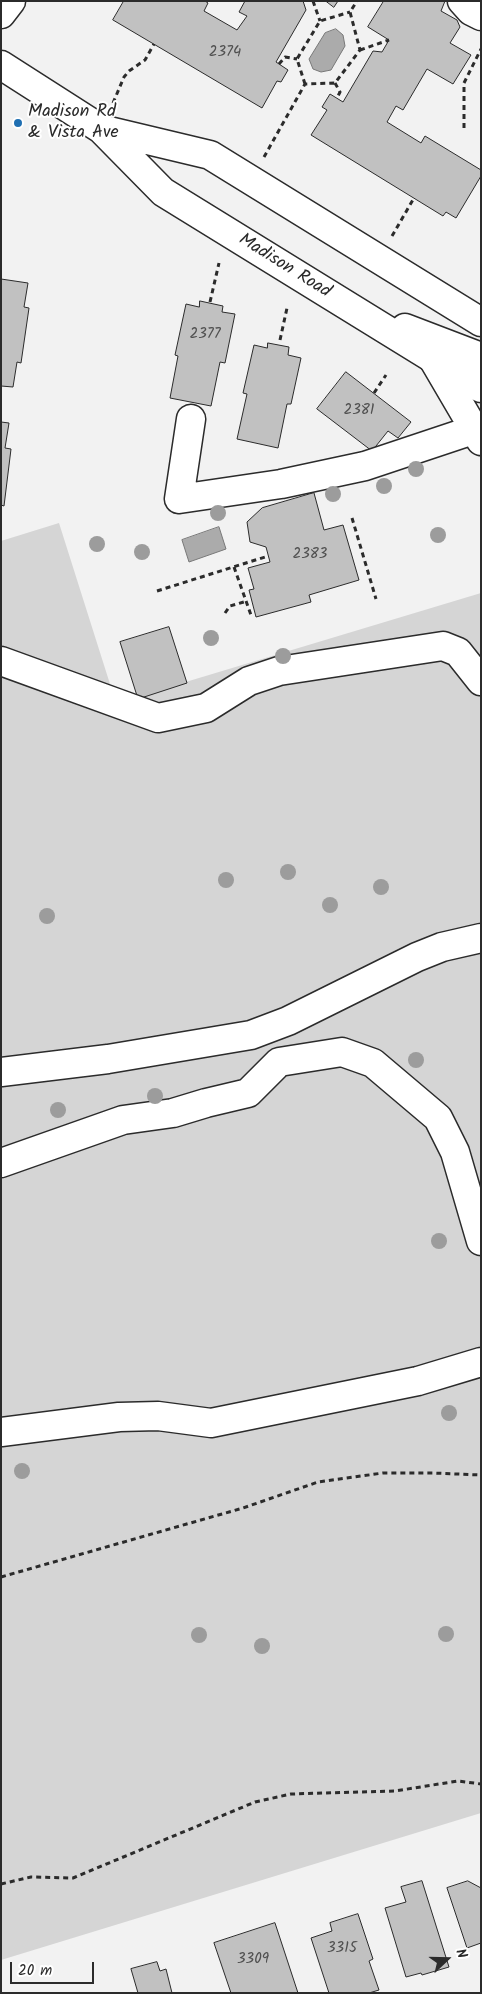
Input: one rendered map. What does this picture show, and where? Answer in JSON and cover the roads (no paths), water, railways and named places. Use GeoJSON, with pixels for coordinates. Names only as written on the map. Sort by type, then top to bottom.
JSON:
{"type":"FeatureCollection","features":[{"type":"Feature","properties":{"kind":"main road"},"geometry":{"type":"LineString","coordinates":[[1,14],[11,1]]}},
{"type":"Feature","properties":{"kind":"main road"},"geometry":{"type":"LineString","coordinates":[[462,1],[471,11],[481,16]]}},
{"type":"Feature","properties":{"kind":"main road","name":"Madison Road"},"geometry":{"type":"LineString","coordinates":[[1,65],[101,129],[163,192],[481,388]]}},
{"type":"Feature","properties":{"kind":"main road","name":"Madison Road"},"geometry":{"type":"LineString","coordinates":[[101,129],[210,155],[481,322]]}},
{"type":"Feature","properties":{"kind":"main road"},"geometry":{"type":"LineString","coordinates":[[348,307],[481,356]]}},
{"type":"Feature","properties":{"kind":"main road"},"geometry":{"type":"LineString","coordinates":[[191,419],[179,499],[281,484],[365,466],[478,435],[433,359]]}},
{"type":"Feature","properties":{"kind":"main road"},"geometry":{"type":"LineString","coordinates":[[1,661],[158,718],[206,708],[249,680],[279,671],[443,646],[458,652],[481,681]]}},
{"type":"Feature","properties":{"kind":"main road"},"geometry":{"type":"LineString","coordinates":[[1,1072],[108,1059],[251,1035],[288,1021],[417,957],[442,947],[481,938]]}},
{"type":"Feature","properties":{"kind":"main road"},"geometry":{"type":"LineString","coordinates":[[1,1162],[123,1120],[173,1113],[248,1093],[279,1062],[342,1052],[373,1063],[438,1118],[455,1152],[481,1241]]}},
{"type":"Feature","properties":{"kind":"main road"},"geometry":{"type":"LineString","coordinates":[[1,1432],[119,1416],[158,1416],[211,1423],[418,1381],[481,1362]]}},
{"type":"Feature","properties":{"kind":"place","name":"Madison Rd & Vista Ave"},"geometry":{"type":"Point","coordinates":[18,123]}}]}
